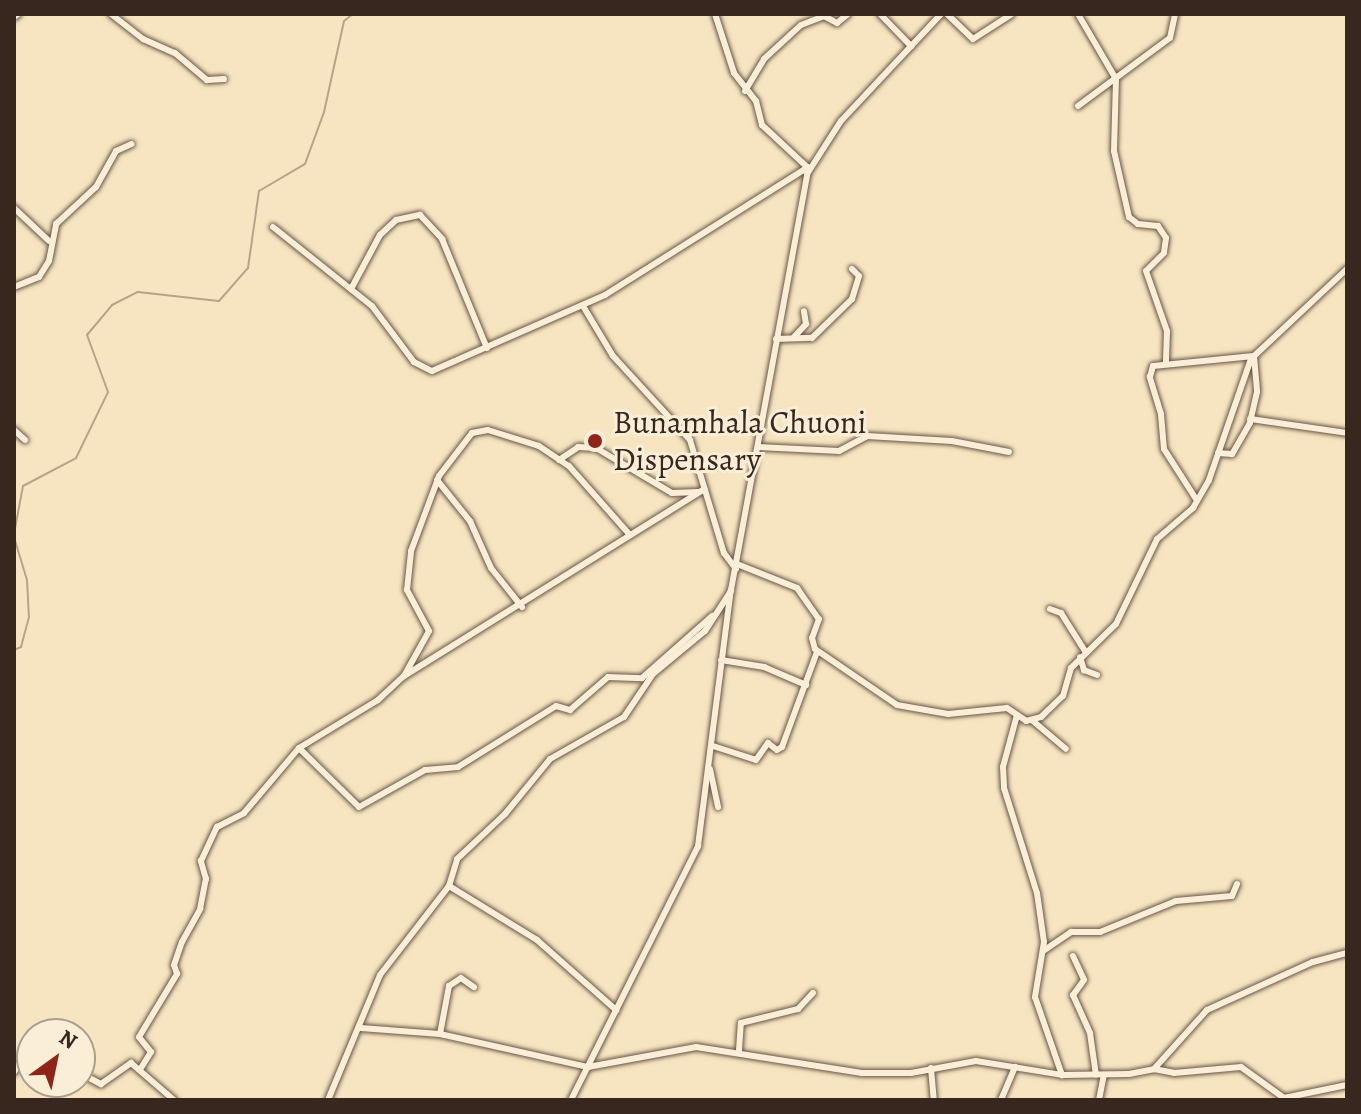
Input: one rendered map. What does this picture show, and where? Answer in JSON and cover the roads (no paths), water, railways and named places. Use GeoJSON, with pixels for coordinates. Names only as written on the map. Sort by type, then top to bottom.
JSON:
{"type":"FeatureCollection","features":[{"type":"Feature","properties":{"kind":"street"},"geometry":{"type":"LineString","coordinates":[[111,14],[143,39],[175,53],[207,80],[224,79]]}},
{"type":"Feature","properties":{"kind":"street"},"geometry":{"type":"LineString","coordinates":[[715,14],[745,91],[756,101],[767,132],[809,166]]}},
{"type":"Feature","properties":{"kind":"street"},"geometry":{"type":"LineString","coordinates":[[745,91],[764,59],[801,25],[824,16],[837,23],[848,14]]}},
{"type":"Feature","properties":{"kind":"street"},"geometry":{"type":"LineString","coordinates":[[880,14],[911,46]]}},
{"type":"Feature","properties":{"kind":"street"},"geometry":{"type":"LineString","coordinates":[[571,1100],[692,866],[710,769],[731,590],[799,202],[809,166],[841,121],[941,14]]}},
{"type":"Feature","properties":{"kind":"street"},"geometry":{"type":"LineString","coordinates":[[947,14],[975,39],[1012,14]]}},
{"type":"Feature","properties":{"kind":"street"},"geometry":{"type":"LineString","coordinates":[[1078,14],[1116,79],[1114,151],[1129,217],[1138,224],[1158,226],[1166,238],[1164,253],[1146,271],[1167,331],[1166,363]]}},
{"type":"Feature","properties":{"kind":"street"},"geometry":{"type":"LineString","coordinates":[[1078,106],[1097,88],[1116,79],[1170,38],[1175,14]]}},
{"type":"Feature","properties":{"kind":"street"},"geometry":{"type":"LineString","coordinates":[[14,287],[39,277],[49,261],[50,242],[56,224],[94,189],[116,151],[132,144]]}},
{"type":"Feature","properties":{"kind":"street"},"geometry":{"type":"LineString","coordinates":[[273,227],[376,310],[425,370],[487,348],[583,306],[809,166]]}},
{"type":"Feature","properties":{"kind":"street"},"geometry":{"type":"LineString","coordinates":[[14,208],[50,242]]}},
{"type":"Feature","properties":{"kind":"street"},"geometry":{"type":"LineString","coordinates":[[351,289],[380,235],[396,220],[420,215],[442,239],[487,348]]}},
{"type":"Feature","properties":{"kind":"street"},"geometry":{"type":"LineString","coordinates":[[776,339],[794,337],[810,340],[851,300],[859,276],[852,269]]}},
{"type":"Feature","properties":{"kind":"street"},"geometry":{"type":"LineString","coordinates":[[1033,721],[1059,702],[1066,675],[1082,654],[1113,628],[1151,548],[1196,499],[1218,453],[1254,356],[1347,269]]}},
{"type":"Feature","properties":{"kind":"street"},"geometry":{"type":"LineString","coordinates":[[583,306],[613,356],[686,433],[701,490],[724,553],[736,566],[780,577],[801,592],[819,619],[812,638],[817,652],[902,708],[948,714],[1007,708],[1033,721],[1066,749]]}},
{"type":"Feature","properties":{"kind":"street"},"geometry":{"type":"LineString","coordinates":[[794,337],[806,324],[804,311]]}},
{"type":"Feature","properties":{"kind":"street"},"geometry":{"type":"LineString","coordinates":[[1196,499],[1164,449],[1150,371],[1166,363],[1254,356]]}},
{"type":"Feature","properties":{"kind":"street"},"geometry":{"type":"LineString","coordinates":[[1218,453],[1232,454],[1250,419],[1257,392],[1254,356]]}},
{"type":"Feature","properties":{"kind":"street"},"geometry":{"type":"LineString","coordinates":[[1250,419],[1347,433]]}},
{"type":"Feature","properties":{"kind":"street"},"geometry":{"type":"LineString","coordinates":[[14,430],[25,440]]}},
{"type":"Feature","properties":{"kind":"street"},"geometry":{"type":"LineString","coordinates":[[404,676],[429,631],[407,588],[411,551],[437,480],[468,437],[480,430],[535,444],[559,460],[630,535]]}},
{"type":"Feature","properties":{"kind":"street"},"geometry":{"type":"LineString","coordinates":[[758,447],[839,451],[867,436],[952,441],[1009,452]]}},
{"type":"Feature","properties":{"kind":"street"},"geometry":{"type":"LineString","coordinates":[[559,460],[578,447],[596,448],[672,493],[701,490]]}},
{"type":"Feature","properties":{"kind":"street"},"geometry":{"type":"LineString","coordinates":[[437,480],[470,521],[491,568],[522,607]]}},
{"type":"Feature","properties":{"kind":"street"},"geometry":{"type":"LineString","coordinates":[[141,1068],[151,1052],[139,1037],[177,974],[174,965],[182,942],[200,909],[206,879],[201,861],[214,830],[244,813],[299,748],[378,700],[404,676],[522,607],[701,490]]}},
{"type":"Feature","properties":{"kind":"street"},"geometry":{"type":"LineString","coordinates":[[328,1100],[396,950],[449,886],[457,859],[505,814],[550,759],[619,721],[653,674],[689,649],[731,590]]}},
{"type":"Feature","properties":{"kind":"street"},"geometry":{"type":"LineString","coordinates":[[299,748],[359,807],[425,770],[458,767],[558,705],[570,710],[608,677],[642,678],[721,607]]}},
{"type":"Feature","properties":{"kind":"street"},"geometry":{"type":"LineString","coordinates":[[1050,609],[1061,613],[1082,654],[1084,670],[1097,675]]}},
{"type":"Feature","properties":{"kind":"street"},"geometry":{"type":"LineString","coordinates":[[713,746],[756,760],[768,743],[775,750],[782,747],[817,652]]}},
{"type":"Feature","properties":{"kind":"street"},"geometry":{"type":"LineString","coordinates":[[721,660],[764,667],[806,685]]}},
{"type":"Feature","properties":{"kind":"street"},"geometry":{"type":"LineString","coordinates":[[1017,715],[1003,767],[1004,788],[1037,893],[1043,951],[1035,997],[1062,1075]]}},
{"type":"Feature","properties":{"kind":"street"},"geometry":{"type":"LineString","coordinates":[[710,769],[718,807]]}},
{"type":"Feature","properties":{"kind":"street"},"geometry":{"type":"LineString","coordinates":[[1043,951],[1071,932],[1100,932],[1176,901],[1229,896],[1237,884]]}},
{"type":"Feature","properties":{"kind":"street"},"geometry":{"type":"LineString","coordinates":[[449,886],[537,940],[616,1010]]}},
{"type":"Feature","properties":{"kind":"street"},"geometry":{"type":"LineString","coordinates":[[1154,1069],[1207,1010],[1313,962],[1347,953]]}},
{"type":"Feature","properties":{"kind":"street"},"geometry":{"type":"LineString","coordinates":[[1073,956],[1084,980],[1073,993],[1090,1033],[1100,1075],[1099,1100]]}},
{"type":"Feature","properties":{"kind":"street"},"geometry":{"type":"LineString","coordinates":[[440,1034],[449,986],[461,978],[474,987]]}},
{"type":"Feature","properties":{"kind":"street"},"geometry":{"type":"LineString","coordinates":[[739,1050],[741,1023],[798,1009],[813,993]]}},
{"type":"Feature","properties":{"kind":"street"},"geometry":{"type":"LineString","coordinates":[[361,1028],[440,1034],[588,1067],[696,1047],[739,1050],[862,1073],[911,1073],[966,1061],[1062,1075],[1100,1075],[1154,1069],[1174,1073],[1241,1067],[1282,1099],[1347,1085]]}},
{"type":"Feature","properties":{"kind":"street"},"geometry":{"type":"LineString","coordinates":[[96,1081],[101,1084],[127,1063],[141,1068],[174,1100]]}},
{"type":"Feature","properties":{"kind":"street"},"geometry":{"type":"LineString","coordinates":[[1001,1100],[1015,1067]]}},
{"type":"Feature","properties":{"kind":"street"},"geometry":{"type":"LineString","coordinates":[[931,1068],[934,1100]]}},
{"type":"Feature","properties":{"kind":"waterway"},"geometry":{"type":"LineString","coordinates":[[14,534],[23,486],[76,458],[108,392],[87,335],[112,305],[138,292],[219,301],[248,268],[259,191],[305,164],[324,112],[344,21],[353,14]]}},
{"type":"Feature","properties":{"kind":"waterway"},"geometry":{"type":"LineString","coordinates":[[14,537],[27,580],[29,617],[21,647],[14,650]]}},
{"type":"Feature","properties":{"kind":"place","name":"Bunamhala Chuoni Dispensary"},"geometry":{"type":"Point","coordinates":[595,441]}}]}
